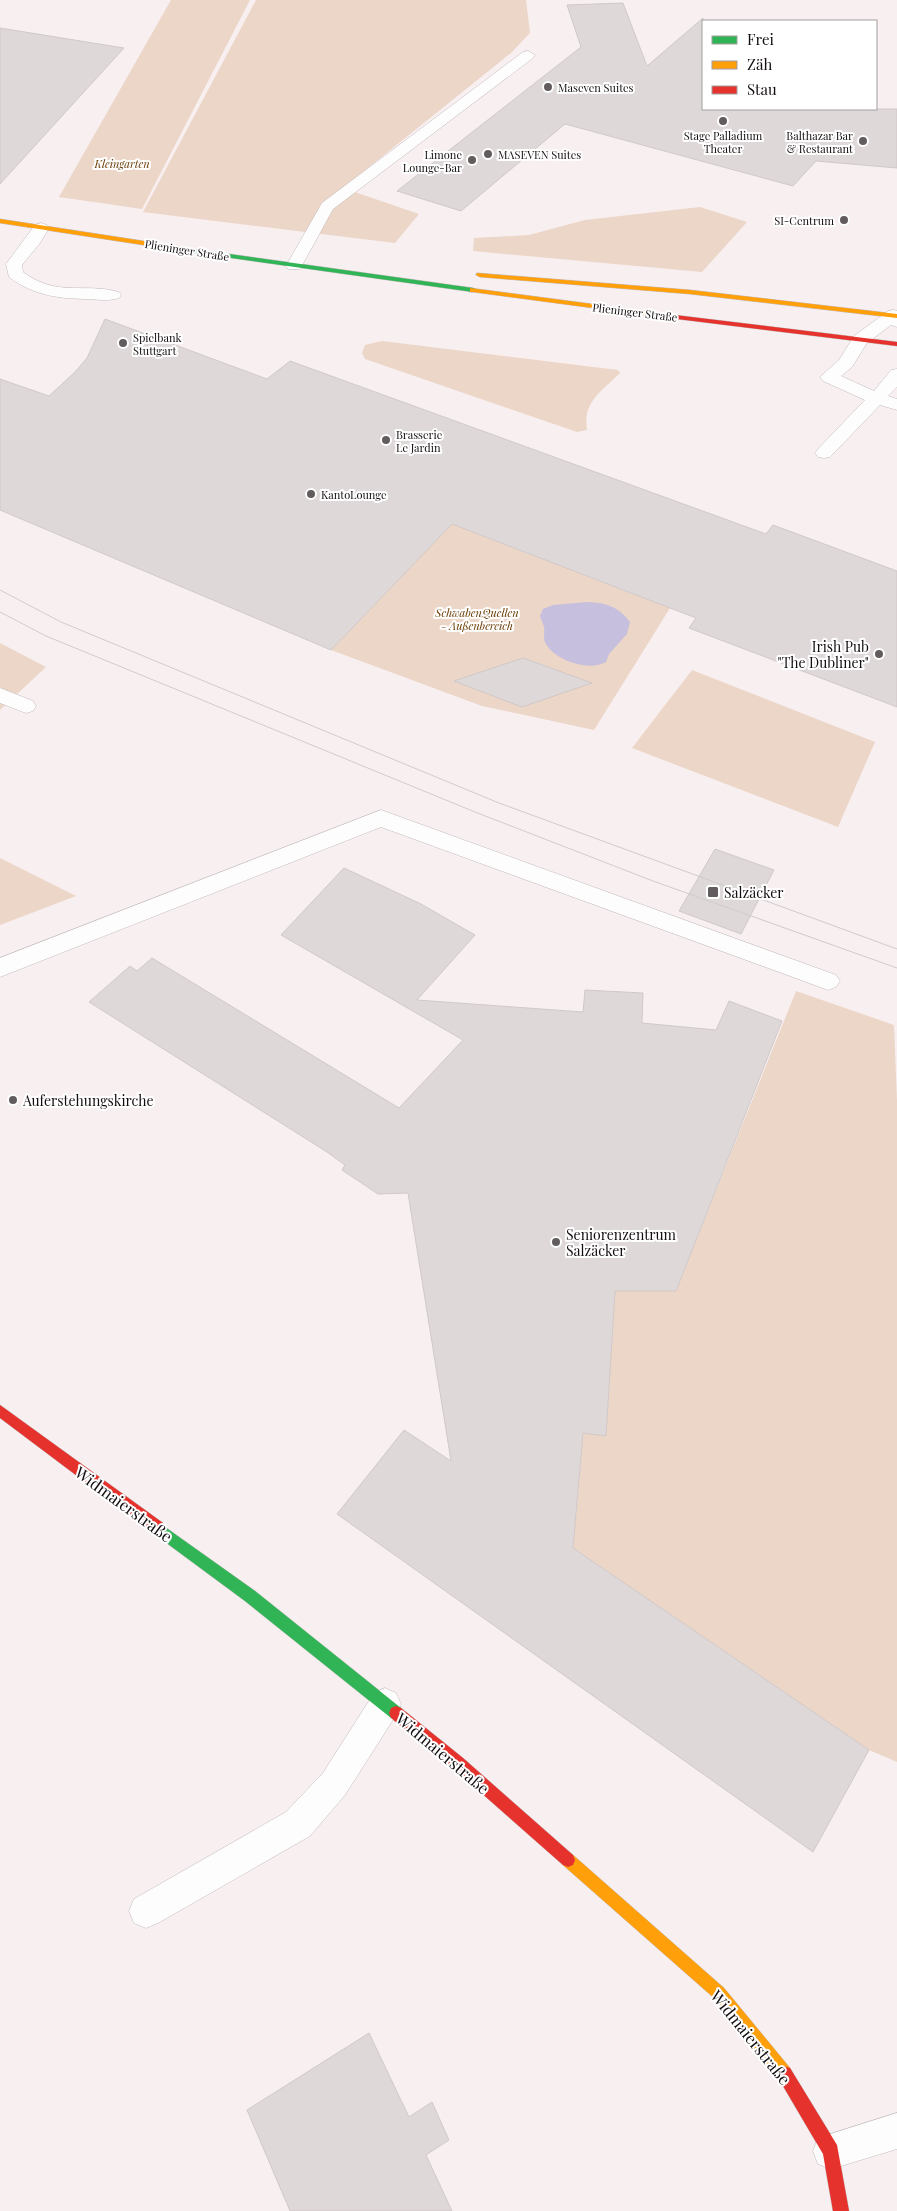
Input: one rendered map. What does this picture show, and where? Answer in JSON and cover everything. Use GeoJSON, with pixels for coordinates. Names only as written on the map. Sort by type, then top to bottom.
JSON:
{"type":"FeatureCollection","features":[{"type":"Feature","properties":{"kind":"main road","name":"Plieninger Straße"},"geometry":{"type":"LineString","coordinates":[[0,221],[374,277],[594,307],[897,344]]}},
{"type":"Feature","properties":{"kind":"main road","name":"Plieninger Straße"},"geometry":{"type":"LineString","coordinates":[[374,277],[488,275],[690,292],[896,318]]}},
{"type":"Feature","properties":{"kind":"main road"},"geometry":{"type":"LineString","coordinates":[[594,307],[591,301],[593,294],[602,284]]}},
{"type":"Feature","properties":{"kind":"main road","name":"Widmaierstraße"},"geometry":{"type":"LineString","coordinates":[[0,1411],[250,1596],[458,1763],[719,1993],[781,2069],[831,2151],[841,2211]]}},
{"type":"Feature","properties":{"kind":"lane"},"geometry":{"type":"LineString","coordinates":[[294,266],[327,206],[528,55]]}},
{"type":"Feature","properties":{"kind":"lane"},"geometry":{"type":"LineString","coordinates":[[41,228],[34,240],[14,264],[15,274],[28,286],[60,294],[113,295]]}},
{"type":"Feature","properties":{"kind":"lane"},"geometry":{"type":"LineString","coordinates":[[896,318],[860,340],[846,363],[829,377],[875,398],[897,405]]}},
{"type":"Feature","properties":{"kind":"lane"},"geometry":{"type":"LineString","coordinates":[[824,452],[875,398],[894,381],[897,374]]}},
{"type":"Feature","properties":{"kind":"lane"},"geometry":{"type":"LineString","coordinates":[[0,695],[26,706]]}},
{"type":"Feature","properties":{"kind":"lane"},"geometry":{"type":"LineString","coordinates":[[0,968],[381,818],[828,981]]}},
{"type":"Feature","properties":{"kind":"lane"},"geometry":{"type":"LineString","coordinates":[[146,1911],[298,1824],[334,1784],[385,1704]]}},
{"type":"Feature","properties":{"kind":"lane"},"geometry":{"type":"LineString","coordinates":[[831,2151],[897,2131]]}},
{"type":"Feature","properties":{"kind":"green space","name":"Kleingarten"},"geometry":{"type":"Polygon","coordinates":[[[171,0],[250,0],[142,209],[59,197],[171,0]]]}},
{"type":"Feature","properties":{"kind":"green space"},"geometry":{"type":"Polygon","coordinates":[[[256,0],[526,0],[530,33],[511,53],[343,188],[419,214],[395,243],[143,212],[256,0]]]}},
{"type":"Feature","properties":{"kind":"green space"},"geometry":{"type":"Polygon","coordinates":[[[700,207],[747,222],[702,272],[473,251],[474,238],[529,235],[585,220],[700,207]]]}},
{"type":"Feature","properties":{"kind":"green space"},"geometry":{"type":"Polygon","coordinates":[[[382,341],[618,370],[620,373],[595,397],[586,420],[587,430],[577,432],[365,359],[362,353],[365,345],[382,341]]]}},
{"type":"Feature","properties":{"kind":"green space","name":"SchwabenQuellen - Außenbereich"},"geometry":{"type":"Polygon","coordinates":[[[452,524],[670,608],[594,730],[482,706],[331,650],[452,524]]]}},
{"type":"Feature","properties":{"kind":"green space"},"geometry":{"type":"Polygon","coordinates":[[[0,643],[46,667],[0,710],[0,643]]]}},
{"type":"Feature","properties":{"kind":"green space"},"geometry":{"type":"Polygon","coordinates":[[[692,670],[875,742],[838,827],[632,748],[692,670]]]}},
{"type":"Feature","properties":{"kind":"green space"},"geometry":{"type":"Polygon","coordinates":[[[0,858],[76,896],[0,925],[0,858]]]}},
{"type":"Feature","properties":{"kind":"green space"},"geometry":{"type":"Polygon","coordinates":[[[796,991],[894,1025],[897,1101],[897,1762],[869,1750],[561,1540],[576,1517],[583,1433],[606,1435],[615,1291],[676,1290],[796,991]]]}},
{"type":"Feature","properties":{"kind":"shaded area"},"geometry":{"type":"Polygon","coordinates":[[[587,602],[611,606],[621,612],[630,622],[627,634],[609,654],[606,662],[599,665],[581,665],[563,659],[549,648],[544,640],[544,627],[540,616],[543,609],[553,605],[587,602]]]}},
{"type":"Feature","properties":{"kind":"building"},"geometry":{"type":"Polygon","coordinates":[[[623,3],[647,66],[703,18],[702,110],[897,109],[897,168],[816,161],[793,186],[565,124],[461,211],[397,191],[581,47],[567,5],[623,3]]]}},
{"type":"Feature","properties":{"kind":"building"},"geometry":{"type":"Polygon","coordinates":[[[0,28],[124,48],[0,184],[0,28]]]}},
{"type":"Feature","properties":{"kind":"building"},"geometry":{"type":"Polygon","coordinates":[[[105,319],[267,379],[290,361],[766,534],[773,525],[897,571],[897,707],[689,628],[696,618],[452,524],[331,650],[0,510],[0,379],[49,396],[87,358],[105,319]]]}},
{"type":"Feature","properties":{"kind":"building"},"geometry":{"type":"Polygon","coordinates":[[[523,658],[592,683],[522,707],[454,681],[523,658]]]}},
{"type":"Feature","properties":{"kind":"building"},"geometry":{"type":"Polygon","coordinates":[[[715,849],[774,870],[741,934],[679,911],[715,849]]]}},
{"type":"Feature","properties":{"kind":"building"},"geometry":{"type":"Polygon","coordinates":[[[344,868],[421,904],[475,935],[417,1000],[583,1012],[585,990],[643,993],[642,1023],[716,1030],[729,1001],[782,1021],[676,1291],[615,1291],[606,1436],[583,1433],[573,1548],[869,1750],[813,1852],[337,1514],[404,1430],[451,1461],[408,1193],[378,1194],[342,1170],[345,1165],[327,1152],[89,1002],[130,966],[137,971],[152,958],[399,1108],[463,1040],[281,935],[344,868]]]}},
{"type":"Feature","properties":{"kind":"building"},"geometry":{"type":"Polygon","coordinates":[[[369,2033],[409,2117],[432,2102],[449,2140],[426,2155],[452,2211],[290,2211],[247,2110],[369,2033]]]}},
{"type":"Feature","properties":{"kind":"tram line"},"geometry":{"type":"LineString","coordinates":[[0,590],[61,622],[499,803],[897,949]]}},
{"type":"Feature","properties":{"kind":"tram line"},"geometry":{"type":"LineString","coordinates":[[0,612],[46,636],[475,812],[653,881],[897,968]]}},
{"type":"Feature","properties":{"kind":"traffic: fast"},"geometry":{"type":"LineString","coordinates":[[189,250],[473,290]]}},
{"type":"Feature","properties":{"kind":"traffic: fast"},"geometry":{"type":"LineString","coordinates":[[158,1528],[250,1596],[396,1713]]}},
{"type":"Feature","properties":{"kind":"traffic: slow"},"geometry":{"type":"LineString","coordinates":[[0,221],[189,250]]}},
{"type":"Feature","properties":{"kind":"traffic: slow"},"geometry":{"type":"LineString","coordinates":[[480,275],[690,292],[897,316]]}},
{"type":"Feature","properties":{"kind":"traffic: slow"},"geometry":{"type":"LineString","coordinates":[[473,290],[661,315]]}},
{"type":"Feature","properties":{"kind":"traffic: slow"},"geometry":{"type":"LineString","coordinates":[[568,1860],[719,1993],[784,2074]]}},
{"type":"Feature","properties":{"kind":"traffic: jam"},"geometry":{"type":"LineString","coordinates":[[661,315],[897,344]]}},
{"type":"Feature","properties":{"kind":"traffic: jam"},"geometry":{"type":"LineString","coordinates":[[0,1411],[158,1528]]}},
{"type":"Feature","properties":{"kind":"traffic: jam"},"geometry":{"type":"LineString","coordinates":[[396,1713],[458,1763],[568,1860]]}},
{"type":"Feature","properties":{"kind":"traffic: jam"},"geometry":{"type":"LineString","coordinates":[[784,2074],[831,2151],[841,2211]]}},
{"type":"Feature","properties":{"kind":"place","name":"Maseven Suites"},"geometry":{"type":"Point","coordinates":[548,87]}},
{"type":"Feature","properties":{"kind":"place","name":"Stage Palladium Theater"},"geometry":{"type":"Point","coordinates":[723,121]}},
{"type":"Feature","properties":{"kind":"place","name":"Balthazar Bar & Restaurant"},"geometry":{"type":"Point","coordinates":[863,141]}},
{"type":"Feature","properties":{"kind":"place","name":"MASEVEN Suites"},"geometry":{"type":"Point","coordinates":[488,154]}},
{"type":"Feature","properties":{"kind":"place","name":"Limone Lounge-Bar"},"geometry":{"type":"Point","coordinates":[472,160]}},
{"type":"Feature","properties":{"kind":"place","name":"SI-Centrum"},"geometry":{"type":"Point","coordinates":[844,220]}},
{"type":"Feature","properties":{"kind":"place","name":"Spielbank Stuttgart"},"geometry":{"type":"Point","coordinates":[123,343]}},
{"type":"Feature","properties":{"kind":"place","name":"Brasserie Le Jardin"},"geometry":{"type":"Point","coordinates":[386,440]}},
{"type":"Feature","properties":{"kind":"place","name":"KantoLounge"},"geometry":{"type":"Point","coordinates":[311,494]}},
{"type":"Feature","properties":{"kind":"place","name":"Irish Pub \"The Dubliner\""},"geometry":{"type":"Point","coordinates":[879,654]}},
{"type":"Feature","properties":{"kind":"place","name":"Salzäcker"},"geometry":{"type":"Point","coordinates":[713,892]}},
{"type":"Feature","properties":{"kind":"place","name":"Auferstehungskirche"},"geometry":{"type":"Point","coordinates":[13,1100]}},
{"type":"Feature","properties":{"kind":"place","name":"Seniorenzentrum Salzäcker"},"geometry":{"type":"Point","coordinates":[556,1242]}}]}
